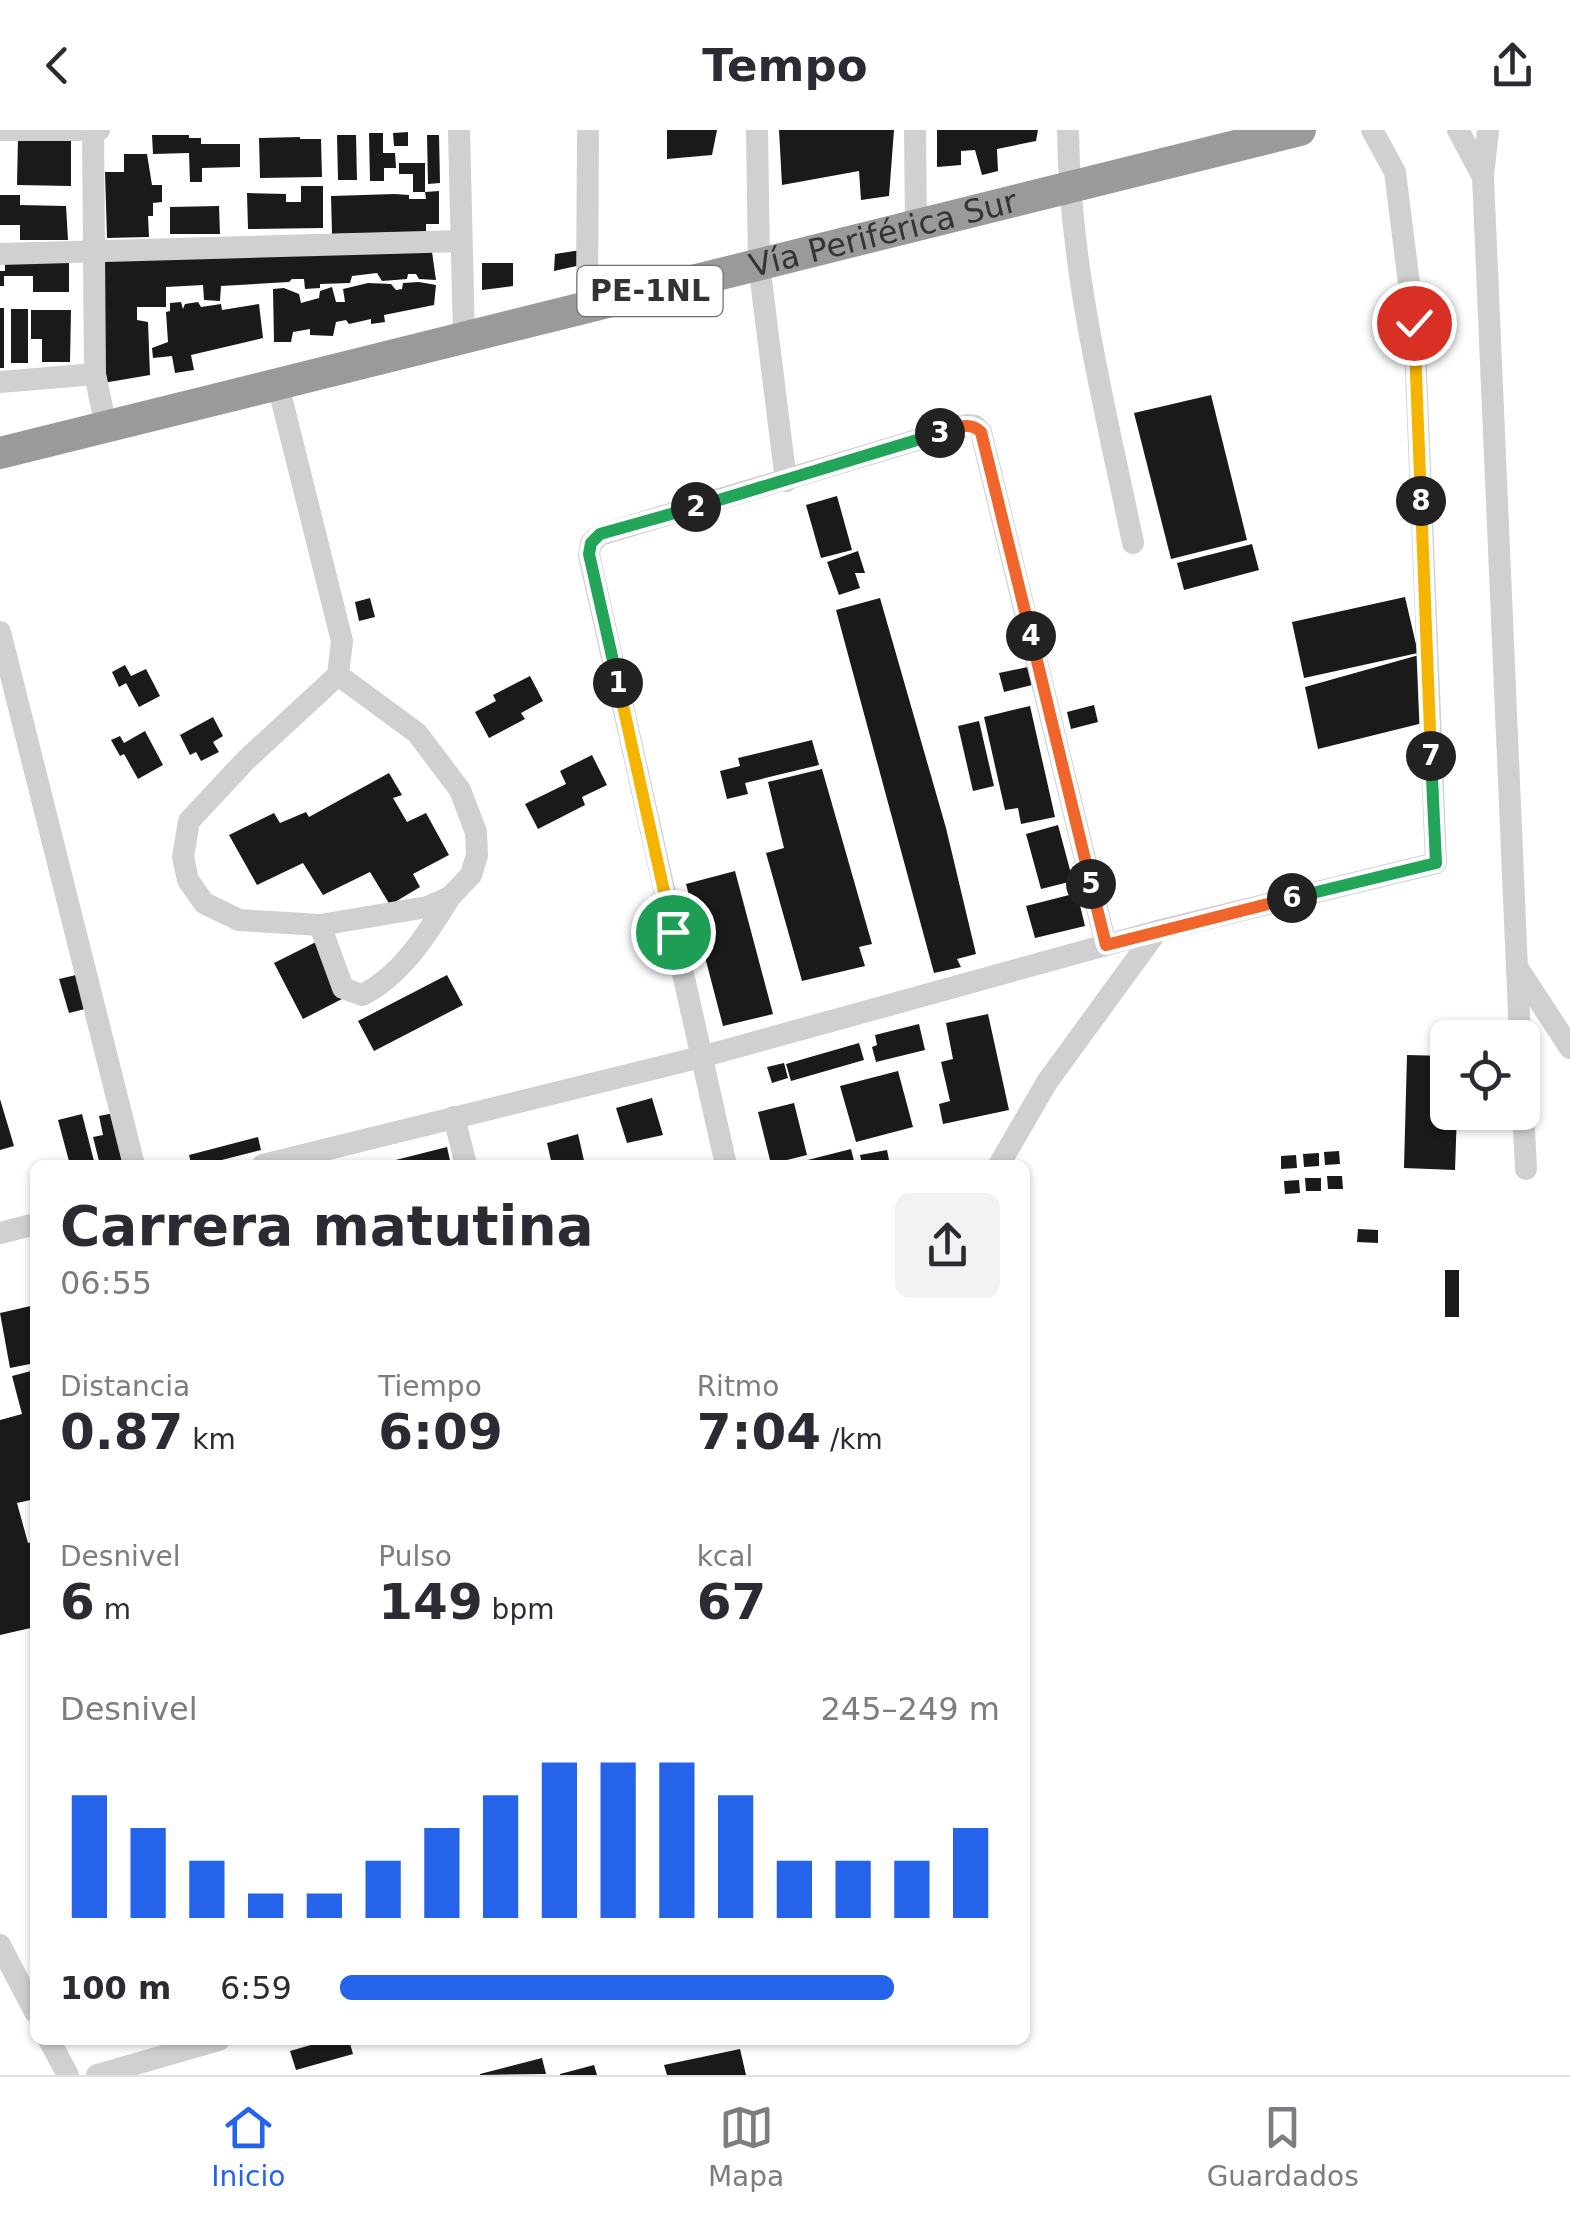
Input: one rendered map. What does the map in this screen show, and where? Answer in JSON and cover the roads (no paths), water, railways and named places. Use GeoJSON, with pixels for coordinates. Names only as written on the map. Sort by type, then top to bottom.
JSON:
{"type":"FeatureCollection","features":[{"type":"Feature","properties":{"kind":"highway","name":"Vía Periférica Sur"},"geometry":{"type":"LineString","coordinates":[[0,454],[1068,187],[1222,140],[1300,130]]}},
{"type":"Feature","properties":{"kind":"street"},"geometry":{"type":"LineString","coordinates":[[0,130],[96,130],[94,374],[106,427]]}},
{"type":"Feature","properties":{"kind":"street"},"geometry":{"type":"LineString","coordinates":[[459,130],[464,337]]}},
{"type":"Feature","properties":{"kind":"street"},"geometry":{"type":"LineString","coordinates":[[587,307],[588,130]]}},
{"type":"Feature","properties":{"kind":"street"},"geometry":{"type":"LineString","coordinates":[[757,130],[759,264],[786,481]]}},
{"type":"Feature","properties":{"kind":"street"},"geometry":{"type":"LineString","coordinates":[[915,130],[916,226]]}},
{"type":"Feature","properties":{"kind":"street"},"geometry":{"type":"LineString","coordinates":[[1068,130],[1068,187],[1081,278],[1132,543]]}},
{"type":"Feature","properties":{"kind":"street"},"geometry":{"type":"LineString","coordinates":[[283,1160],[702,1058],[1157,931],[1436,863],[1414,323],[1395,172],[1372,130]]}},
{"type":"Feature","properties":{"kind":"street"},"geometry":{"type":"LineString","coordinates":[[1458,130],[1483,177]]}},
{"type":"Feature","properties":{"kind":"street"},"geometry":{"type":"LineString","coordinates":[[1488,130],[1483,177],[1519,1020]]}},
{"type":"Feature","properties":{"kind":"street"},"geometry":{"type":"LineString","coordinates":[[0,254],[461,241]]}},
{"type":"Feature","properties":{"kind":"street"},"geometry":{"type":"LineString","coordinates":[[0,382],[94,374]]}},
{"type":"Feature","properties":{"kind":"street"},"geometry":{"type":"LineString","coordinates":[[278,385],[342,641],[338,675],[246,760],[189,820],[183,858],[188,880],[204,903],[239,920],[320,924],[427,906],[450,897]]}},
{"type":"Feature","properties":{"kind":"street"},"geometry":{"type":"LineString","coordinates":[[725,1160],[589,554],[591,543],[600,534],[967,425],[975,426],[981,432],[1106,945]]}},
{"type":"Feature","properties":{"kind":"street"},"geometry":{"type":"LineString","coordinates":[[0,633],[133,1160]]}},
{"type":"Feature","properties":{"kind":"street"},"geometry":{"type":"LineString","coordinates":[[320,924],[343,988],[362,995],[373,990],[424,941],[450,897],[471,875],[476,855],[476,832],[460,790],[418,733],[338,675]]}},
{"type":"Feature","properties":{"kind":"street"},"geometry":{"type":"LineString","coordinates":[[1003,1160],[1048,1082],[1157,931]]}},
{"type":"Feature","properties":{"kind":"street"},"geometry":{"type":"LineString","coordinates":[[1517,967],[1570,1048]]}},
{"type":"Feature","properties":{"kind":"street"},"geometry":{"type":"LineString","coordinates":[[454,1117],[465,1160]]}},
{"type":"Feature","properties":{"kind":"street"},"geometry":{"type":"LineString","coordinates":[[1524,1130],[1526,1169]]}},
{"type":"Feature","properties":{"kind":"street"},"geometry":{"type":"LineString","coordinates":[[0,1233],[30,1225]]}},
{"type":"Feature","properties":{"kind":"street"},"geometry":{"type":"LineString","coordinates":[[0,1944],[30,2002]]}},
{"type":"Feature","properties":{"kind":"street"},"geometry":{"type":"LineString","coordinates":[[53,2045],[68,2075]]}},
{"type":"Feature","properties":{"kind":"street"},"geometry":{"type":"LineString","coordinates":[[97,2075],[202,2045]]}}]}
